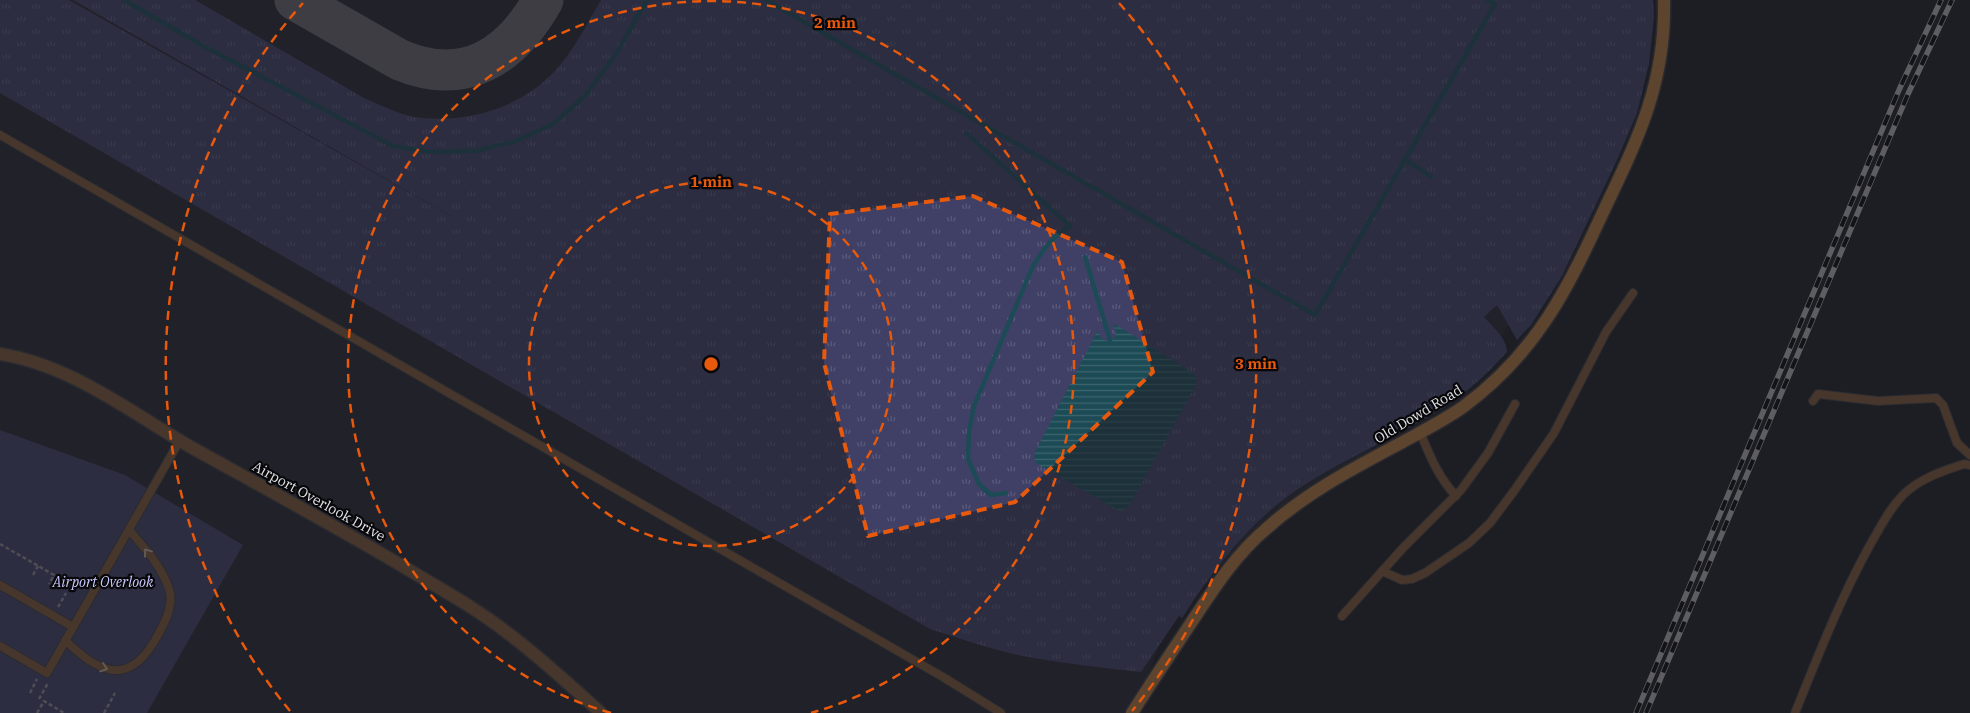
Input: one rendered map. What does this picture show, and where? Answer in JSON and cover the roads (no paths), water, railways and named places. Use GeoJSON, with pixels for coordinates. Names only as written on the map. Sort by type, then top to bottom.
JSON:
{"type":"FeatureCollection","features":[{"type":"Feature","properties":{"kind":"street","name":"Old Dowd Road"},"geometry":{"type":"LineString","coordinates":[[1132,713],[1215,587],[1240,554],[1263,530],[1287,510],[1337,477],[1463,407],[1520,356],[1546,322],[1578,267],[1645,121],[1656,84],[1662,43],[1664,0]]}},
{"type":"Feature","properties":{"kind":"street","name":"Airport Overlook Drive"},"geometry":{"type":"LineString","coordinates":[[0,354],[19,357],[53,368],[92,388],[457,599],[508,633],[601,713]]}},
{"type":"Feature","properties":{"kind":"lane"},"geometry":{"type":"LineString","coordinates":[[0,135],[814,603],[1001,713]]}},
{"type":"Feature","properties":{"kind":"lane"},"geometry":{"type":"LineString","coordinates":[[1382,571],[1402,580],[1412,579],[1425,573],[1469,543],[1490,523],[1554,433],[1606,332],[1633,293]]}},
{"type":"Feature","properties":{"kind":"lane"},"geometry":{"type":"LineString","coordinates":[[1813,401],[1818,394],[1878,401],[1936,398],[1943,405],[1958,443],[1970,455]]}},
{"type":"Feature","properties":{"kind":"lane"},"geometry":{"type":"LineString","coordinates":[[1342,616],[1403,548],[1456,496],[1488,453],[1515,404]]}},
{"type":"Feature","properties":{"kind":"lane"},"geometry":{"type":"LineString","coordinates":[[1420,432],[1434,467],[1444,483],[1456,496]]}},
{"type":"Feature","properties":{"kind":"lane"},"geometry":{"type":"LineString","coordinates":[[0,646],[44,672],[73,627],[180,440]]}},
{"type":"Feature","properties":{"kind":"lane"},"geometry":{"type":"LineString","coordinates":[[1795,713],[1839,604],[1882,523],[1895,504],[1905,493],[1930,476],[1964,464],[1970,465]]}},
{"type":"Feature","properties":{"kind":"lane"},"geometry":{"type":"LineString","coordinates":[[65,640],[79,654],[95,665],[112,671],[126,670],[140,661],[152,648],[171,606],[170,590],[148,552],[129,530]]}},
{"type":"Feature","properties":{"kind":"lane"},"geometry":{"type":"LineString","coordinates":[[0,585],[73,627]]}},
{"type":"Feature","properties":{"kind":"waterway"},"geometry":{"type":"LineString","coordinates":[[124,0],[207,48],[393,146],[431,152],[475,151],[516,141],[553,124],[586,95],[617,52],[647,0]]}},
{"type":"Feature","properties":{"kind":"waterway"},"geometry":{"type":"LineString","coordinates":[[766,0],[1315,315],[1495,4],[1487,0]]}},
{"type":"Feature","properties":{"kind":"waterway"},"geometry":{"type":"LineString","coordinates":[[966,133],[1070,226],[1048,244],[1032,268],[974,406],[969,432],[968,459],[979,484],[991,495],[1006,493]]}},
{"type":"Feature","properties":{"kind":"waterway"},"geometry":{"type":"LineString","coordinates":[[1406,160],[1431,177]]}},
{"type":"Feature","properties":{"kind":"waterway"},"geometry":{"type":"LineString","coordinates":[[1085,257],[1110,340]]}},
{"type":"Feature","properties":{"kind":"railway"},"geometry":{"type":"LineString","coordinates":[[1636,713],[1899,90],[1941,0]]}},
{"type":"Feature","properties":{"kind":"railway"},"geometry":{"type":"LineString","coordinates":[[1646,713],[1908,94],[1952,0]]}},
{"type":"Feature","properties":{"kind":"park label","name":"Airport Overlook"},"geometry":{"type":"Point","coordinates":[103,582]}}]}
